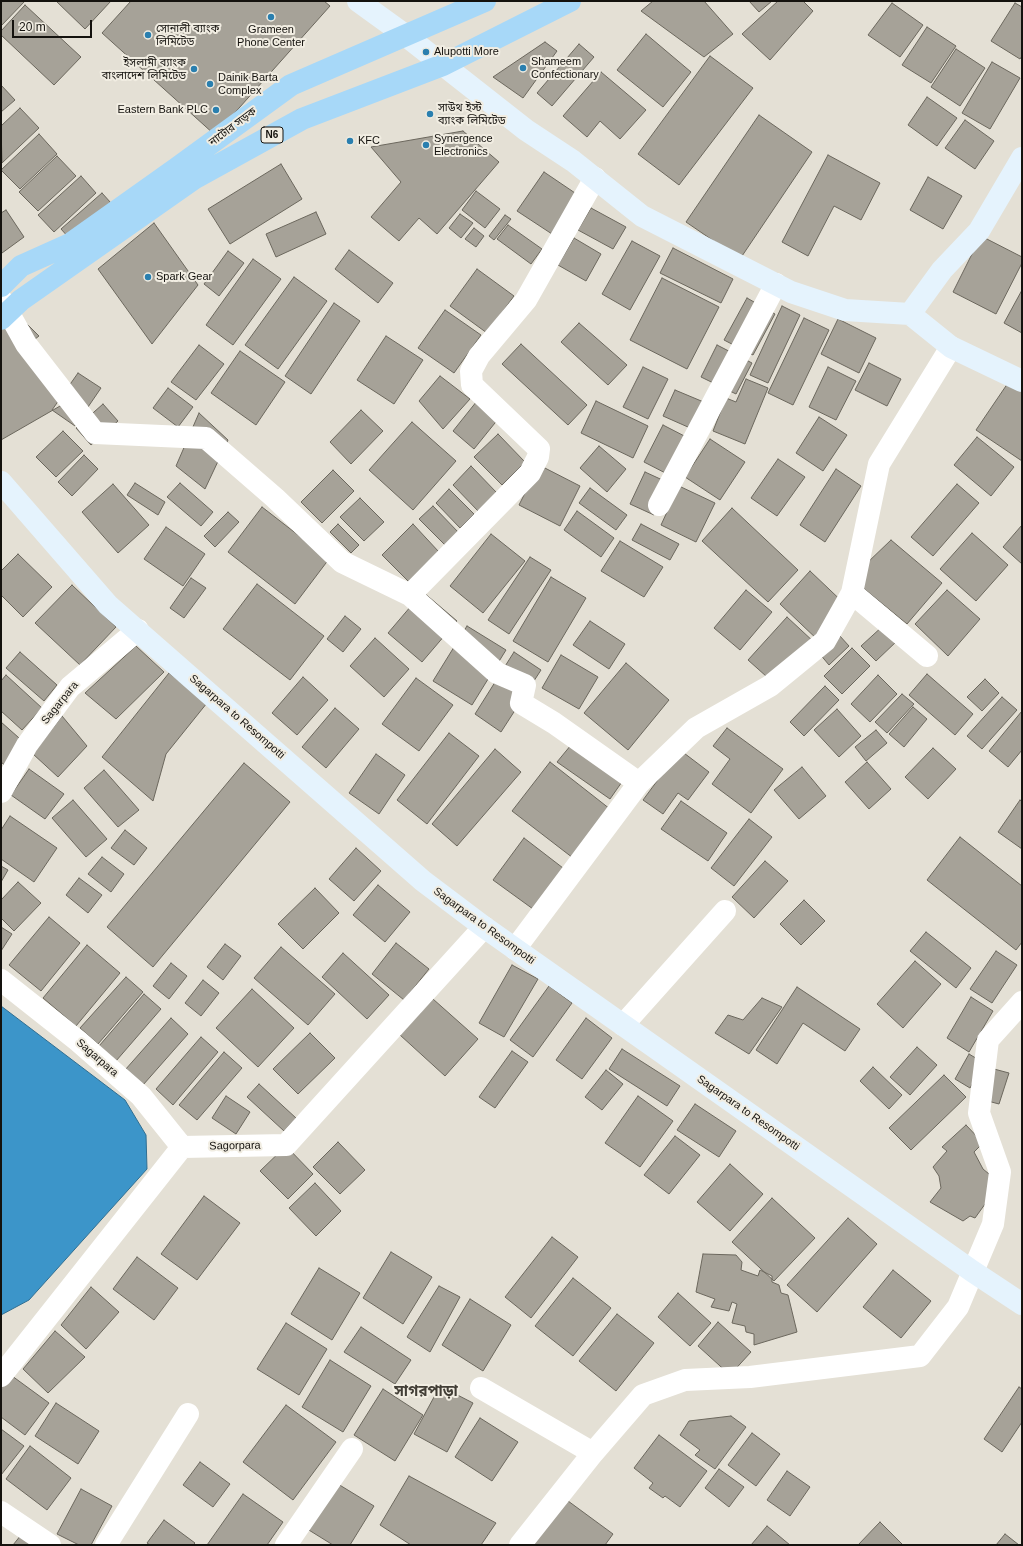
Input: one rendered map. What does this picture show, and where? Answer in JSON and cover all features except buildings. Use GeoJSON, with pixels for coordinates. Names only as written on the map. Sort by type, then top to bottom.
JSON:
{"type":"FeatureCollection","features":[{"type":"Feature","properties":{"kind":"highway","name":"N6"},"geometry":{"type":"LineString","coordinates":[[3,310],[21,300],[195,178],[302,119],[443,65],[570,1]]}},
{"type":"Feature","properties":{"kind":"highway","name":"নাটোর সড়ক"},"geometry":{"type":"LineString","coordinates":[[1,286],[21,266],[70,244],[291,84],[481,2]]}},
{"type":"Feature","properties":{"kind":"main road"},"geometry":{"type":"LineString","coordinates":[[358,1],[405,35],[526,130],[573,161],[642,216],[791,292],[846,310],[910,314],[951,348],[1022,382]]}},
{"type":"Feature","properties":{"kind":"main road"},"geometry":{"type":"LineString","coordinates":[[910,314],[942,270],[978,231],[1022,158]]}},
{"type":"Feature","properties":{"kind":"main road","name":"Sagarpara to Resompotti"},"geometry":{"type":"LineString","coordinates":[[1,482],[108,605],[422,881],[515,949],[972,1271],[1022,1304]]}},
{"type":"Feature","properties":{"kind":"street"},"geometry":{"type":"LineString","coordinates":[[410,595],[530,473],[538,457],[539,449],[472,385],[471,371],[479,356],[526,300],[595,178]]}},
{"type":"Feature","properties":{"kind":"street"},"geometry":{"type":"LineString","coordinates":[[659,505],[776,284]]}},
{"type":"Feature","properties":{"kind":"street"},"geometry":{"type":"LineString","coordinates":[[3,310],[26,344],[95,433],[206,438],[275,498],[342,562],[410,595],[497,673],[525,685],[521,703],[554,723],[639,783]]}},
{"type":"Feature","properties":{"kind":"street"},"geometry":{"type":"LineString","coordinates":[[515,949],[639,783],[696,728],[770,686],[825,641],[852,593],[878,464],[951,348]]}},
{"type":"Feature","properties":{"kind":"street"},"geometry":{"type":"LineString","coordinates":[[852,593],[927,656]]}},
{"type":"Feature","properties":{"kind":"street","name":"Sagarpara"},"geometry":{"type":"LineString","coordinates":[[1,792],[28,745],[70,687],[138,630]]}},
{"type":"Feature","properties":{"kind":"street"},"geometry":{"type":"LineString","coordinates":[[623,1025],[725,911]]}},
{"type":"Feature","properties":{"kind":"street","name":"Sagorpara"},"geometry":{"type":"LineString","coordinates":[[182,1147],[286,1145],[484,927]]}},
{"type":"Feature","properties":{"kind":"street","name":"Sagarpara"},"geometry":{"type":"LineString","coordinates":[[1,980],[78,1041],[141,1096],[182,1147]]}},
{"type":"Feature","properties":{"kind":"street"},"geometry":{"type":"LineString","coordinates":[[520,1545],[593,1453],[643,1395],[685,1380],[750,1377],[920,1356],[958,1307],[993,1224],[1000,1172],[979,1113],[988,1040],[1022,1002]]}},
{"type":"Feature","properties":{"kind":"street"},"geometry":{"type":"LineString","coordinates":[[1,1376],[182,1147]]}},
{"type":"Feature","properties":{"kind":"street"},"geometry":{"type":"LineString","coordinates":[[481,1388],[593,1453]]}},
{"type":"Feature","properties":{"kind":"street"},"geometry":{"type":"LineString","coordinates":[[106,1545],[188,1414]]}},
{"type":"Feature","properties":{"kind":"street"},"geometry":{"type":"LineString","coordinates":[[286,1545],[352,1450]]}},
{"type":"Feature","properties":{"kind":"street"},"geometry":{"type":"LineString","coordinates":[[1,1512],[50,1545]]}},
{"type":"Feature","properties":{"kind":"water"},"geometry":{"type":"Polygon","coordinates":[[[1,1006],[125,1100],[146,1135],[147,1169],[29,1300],[1,1315],[1,1006]]]}},
{"type":"Feature","properties":{"kind":"place","name":"Grameen Phone Center"},"geometry":{"type":"Point","coordinates":[271,17]}},
{"type":"Feature","properties":{"kind":"place","name":"সোনালী ব্যাংক লিমিটেড"},"geometry":{"type":"Point","coordinates":[148,35]}},
{"type":"Feature","properties":{"kind":"place","name":"Alupotti More"},"geometry":{"type":"Point","coordinates":[426,52]}},
{"type":"Feature","properties":{"kind":"place","name":"Shameem Confectionary"},"geometry":{"type":"Point","coordinates":[523,68]}},
{"type":"Feature","properties":{"kind":"place","name":"ইসলামী ব্যাংক বাংলাদেশ লিমিটেড"},"geometry":{"type":"Point","coordinates":[194,69]}},
{"type":"Feature","properties":{"kind":"place","name":"Dainik Barta Complex"},"geometry":{"type":"Point","coordinates":[210,84]}},
{"type":"Feature","properties":{"kind":"place","name":"Eastern Bank PLC"},"geometry":{"type":"Point","coordinates":[216,110]}},
{"type":"Feature","properties":{"kind":"place","name":"সাউথ ইস্ট ব্যাংক লিমিটেড"},"geometry":{"type":"Point","coordinates":[430,114]}},
{"type":"Feature","properties":{"kind":"place","name":"KFC"},"geometry":{"type":"Point","coordinates":[350,141]}},
{"type":"Feature","properties":{"kind":"place","name":"Synergence Electronics"},"geometry":{"type":"Point","coordinates":[426,145]}},
{"type":"Feature","properties":{"kind":"place","name":"Spark Gear"},"geometry":{"type":"Point","coordinates":[148,277]}},
{"type":"Feature","properties":{"kind":"district","name":"সাগরপাড়া"},"geometry":{"type":"Point","coordinates":[426,1392]}}]}
